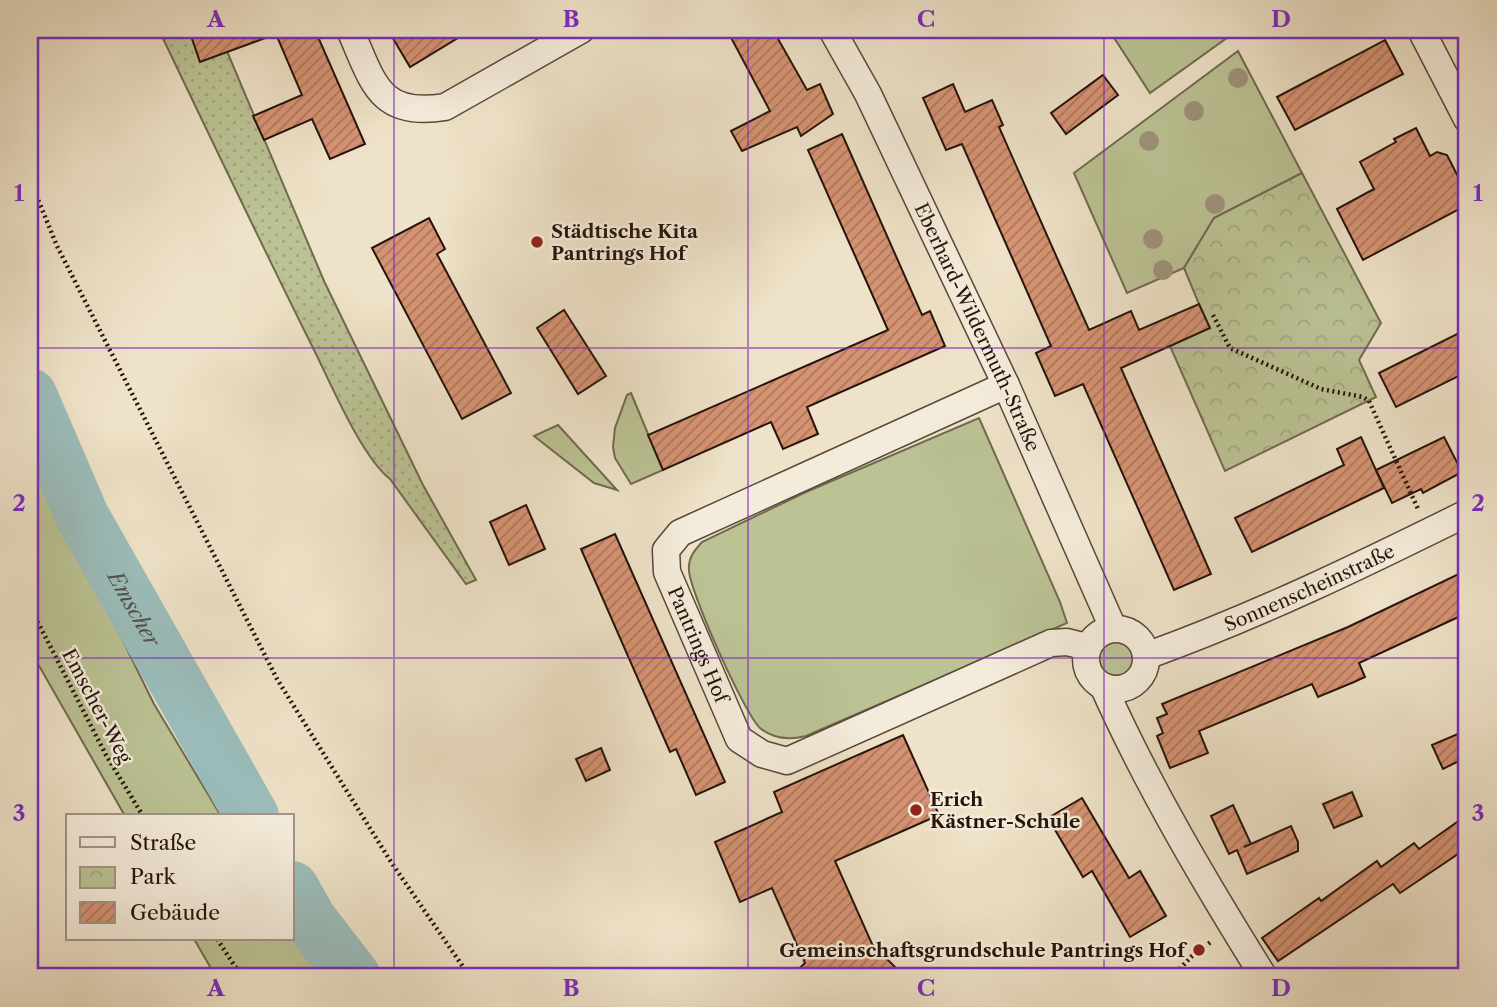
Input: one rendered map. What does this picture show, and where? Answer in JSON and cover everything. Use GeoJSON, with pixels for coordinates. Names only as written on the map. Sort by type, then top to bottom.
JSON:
{"type":"FeatureCollection","features":[{"type":"Feature","properties":{"kind":"street"},"geometry":{"type":"LineString","coordinates":[[350,30],[372,80],[384,96],[402,106],[422,111],[445,107],[581,30]]}},
{"type":"Feature","properties":{"kind":"street","name":"Eberhard-Wildermuth-Straße"},"geometry":{"type":"LineString","coordinates":[[832,30],[868,94],[1006,385],[1113,628]]}},
{"type":"Feature","properties":{"kind":"street"},"geometry":{"type":"LineString","coordinates":[[1421,30],[1467,119]]}},
{"type":"Feature","properties":{"kind":"street","name":"Pantrings Hof"},"geometry":{"type":"LineString","coordinates":[[1006,385],[680,533],[666,550],[667,572],[739,739],[762,754],[787,761],[1051,643],[1067,642],[1087,647]]}},
{"type":"Feature","properties":{"kind":"street","name":"Sonnenscheinstraße"},"geometry":{"type":"LineString","coordinates":[[1146,656],[1342,576],[1467,513]]}},
{"type":"Feature","properties":{"kind":"street"},"geometry":{"type":"LineString","coordinates":[[1104,688],[1120,690],[1134,683],[1144,671],[1146,656],[1143,644],[1125,629],[1113,628],[1097,634],[1087,647],[1085,663],[1091,678],[1104,688],[1129,743],[1225,914],[1264,977]]}},
{"type":"Feature","properties":{"kind":"path"},"geometry":{"type":"LineString","coordinates":[[30,180],[57,246],[277,679],[391,862],[470,977]]}},
{"type":"Feature","properties":{"kind":"path"},"geometry":{"type":"LineString","coordinates":[[1213,315],[1230,348],[1321,389],[1363,397],[1369,401],[1429,532]]}},
{"type":"Feature","properties":{"kind":"path","name":"Emscher-Weg"},"geometry":{"type":"LineString","coordinates":[[30,607],[106,755],[142,814]]}},
{"type":"Feature","properties":{"kind":"path"},"geometry":{"type":"LineString","coordinates":[[218,940],[242,977]]}},
{"type":"Feature","properties":{"kind":"path"},"geometry":{"type":"LineString","coordinates":[[1172,977],[1192,956]]}},
{"type":"Feature","properties":{"kind":"green space"},"geometry":{"type":"Polygon","coordinates":[[[159,30],[218,30],[324,281],[423,485],[476,580],[466,584],[359,440],[159,30]]]}},
{"type":"Feature","properties":{"kind":"green space"},"geometry":{"type":"Polygon","coordinates":[[[1109,30],[1238,30],[1150,93],[1109,30]]]}},
{"type":"Feature","properties":{"kind":"green space"},"geometry":{"type":"Polygon","coordinates":[[[1238,51],[1302,173],[1214,218],[1184,268],[1127,293],[1074,173],[1238,51]]]}},
{"type":"Feature","properties":{"kind":"green space"},"geometry":{"type":"Polygon","coordinates":[[[1302,173],[1381,323],[1359,360],[1376,397],[1225,471],[1170,346],[1209,328],[1184,268],[1214,218],[1302,173]]]}},
{"type":"Feature","properties":{"kind":"green space"},"geometry":{"type":"Polygon","coordinates":[[[631,393],[663,470],[631,484],[615,458],[613,447],[615,428],[627,395],[631,393]]]}},
{"type":"Feature","properties":{"kind":"green space"},"geometry":{"type":"Polygon","coordinates":[[[979,418],[1067,623],[806,736],[782,738],[765,732],[743,701],[698,601],[689,570],[689,562],[694,552],[702,542],[806,492],[979,418]]]}},
{"type":"Feature","properties":{"kind":"green space"},"geometry":{"type":"Polygon","coordinates":[[[558,425],[617,490],[594,483],[534,436],[558,425]]]}},
{"type":"Feature","properties":{"kind":"green space"},"geometry":{"type":"Polygon","coordinates":[[[30,445],[50,493],[154,704],[220,814],[124,814],[30,650],[30,445]]]}},
{"type":"Feature","properties":{"kind":"green space"},"geometry":{"type":"Polygon","coordinates":[[[1116,640],[1128,646],[1134,658],[1128,670],[1116,676],[1104,670],[1098,658],[1104,646],[1116,640]]]}},
{"type":"Feature","properties":{"kind":"green space"},"geometry":{"type":"Polygon","coordinates":[[[294,936],[324,977],[216,977],[195,940],[294,940],[294,936]]]}},
{"type":"Feature","properties":{"kind":"building"},"geometry":{"type":"Polygon","coordinates":[[[189,30],[315,30],[365,144],[330,159],[312,119],[264,140],[253,116],[302,95],[276,34],[200,62],[189,30]]]}},
{"type":"Feature","properties":{"kind":"building"},"geometry":{"type":"Polygon","coordinates":[[[388,30],[471,30],[410,67],[388,30]]]}},
{"type":"Feature","properties":{"kind":"building"},"geometry":{"type":"Polygon","coordinates":[[[727,30],[773,30],[807,90],[820,84],[833,114],[801,136],[797,127],[742,151],[731,131],[770,111],[727,30]]]}},
{"type":"Feature","properties":{"kind":"building"},"geometry":{"type":"Polygon","coordinates":[[[1385,40],[1403,74],[1295,130],[1277,97],[1385,40]]]}},
{"type":"Feature","properties":{"kind":"building"},"geometry":{"type":"Polygon","coordinates":[[[1103,75],[1118,95],[1066,134],[1051,113],[1103,75]]]}},
{"type":"Feature","properties":{"kind":"building"},"geometry":{"type":"Polygon","coordinates":[[[953,84],[965,112],[992,100],[1003,125],[999,127],[1089,330],[1131,311],[1139,330],[1199,304],[1210,328],[1121,368],[1211,574],[1174,590],[1083,384],[1055,396],[1036,353],[1051,346],[962,144],[946,150],[923,98],[953,84]]]}},
{"type":"Feature","properties":{"kind":"building"},"geometry":{"type":"Polygon","coordinates":[[[1416,128],[1430,156],[1437,152],[1447,155],[1467,194],[1467,205],[1363,260],[1337,209],[1374,189],[1360,162],[1416,128]]]}},
{"type":"Feature","properties":{"kind":"building"},"geometry":{"type":"Polygon","coordinates":[[[842,134],[922,315],[930,311],[945,346],[807,407],[818,434],[783,449],[771,422],[663,470],[648,435],[888,330],[808,150],[842,134]]]}},
{"type":"Feature","properties":{"kind":"building"},"geometry":{"type":"Polygon","coordinates":[[[429,218],[445,249],[437,254],[511,393],[462,419],[372,248],[429,218]]]}},
{"type":"Feature","properties":{"kind":"building"},"geometry":{"type":"Polygon","coordinates":[[[564,310],[606,376],[578,394],[537,328],[564,310]]]}},
{"type":"Feature","properties":{"kind":"building"},"geometry":{"type":"Polygon","coordinates":[[[1467,329],[1467,372],[1396,407],[1379,373],[1467,329]]]}},
{"type":"Feature","properties":{"kind":"building"},"geometry":{"type":"Polygon","coordinates":[[[1361,437],[1384,488],[1252,552],[1235,518],[1344,465],[1337,449],[1361,437]]]}},
{"type":"Feature","properties":{"kind":"building"},"geometry":{"type":"Polygon","coordinates":[[[1444,437],[1462,472],[1423,493],[1421,489],[1392,503],[1376,470],[1444,437]]]}},
{"type":"Feature","properties":{"kind":"building"},"geometry":{"type":"Polygon","coordinates":[[[526,505],[545,549],[509,565],[490,522],[526,505]]]}},
{"type":"Feature","properties":{"kind":"building"},"geometry":{"type":"Polygon","coordinates":[[[615,534],[725,782],[696,795],[676,749],[670,752],[581,549],[615,534]]]}},
{"type":"Feature","properties":{"kind":"building"},"geometry":{"type":"Polygon","coordinates":[[[1467,570],[1467,613],[1359,663],[1365,677],[1354,682],[1318,697],[1312,684],[1199,731],[1208,753],[1170,768],[1157,736],[1163,733],[1157,718],[1167,714],[1162,704],[1348,627],[1467,570]]]}},
{"type":"Feature","properties":{"kind":"building"},"geometry":{"type":"Polygon","coordinates":[[[1460,733],[1467,748],[1467,757],[1443,769],[1432,745],[1460,733]]]}},
{"type":"Feature","properties":{"kind":"building"},"geometry":{"type":"Polygon","coordinates":[[[903,735],[939,815],[835,861],[872,944],[905,977],[790,977],[805,963],[772,888],[740,902],[715,842],[782,812],[774,792],[903,735]]]}},
{"type":"Feature","properties":{"kind":"building"},"geometry":{"type":"Polygon","coordinates":[[[601,748],[610,770],[586,781],[576,759],[601,748]]]}},
{"type":"Feature","properties":{"kind":"building"},"geometry":{"type":"Polygon","coordinates":[[[1352,792],[1362,816],[1334,828],[1323,804],[1352,792]]]}},
{"type":"Feature","properties":{"kind":"building"},"geometry":{"type":"Polygon","coordinates":[[[1082,798],[1129,878],[1140,871],[1166,916],[1130,937],[1092,871],[1083,877],[1048,818],[1082,798]]]}},
{"type":"Feature","properties":{"kind":"building"},"geometry":{"type":"Polygon","coordinates":[[[1233,805],[1251,844],[1291,826],[1298,842],[1298,851],[1247,874],[1237,850],[1229,854],[1211,816],[1233,805]]]}},
{"type":"Feature","properties":{"kind":"building"},"geometry":{"type":"Polygon","coordinates":[[[1467,815],[1467,848],[1400,893],[1393,884],[1278,961],[1262,938],[1377,861],[1381,867],[1414,843],[1419,849],[1467,815]]]}},
{"type":"Feature","properties":{"kind":"waterway","name":"Emscher"},"geometry":{"type":"LineString","coordinates":[[30,395],[82,516],[251,814]]}},
{"type":"Feature","properties":{"kind":"waterway","name":"Emscher"},"geometry":{"type":"LineString","coordinates":[[294,892],[310,920],[354,977]]}},
{"type":"Feature","properties":{"kind":"place","name":"Städtische Kita Pantrings Hof"},"geometry":{"type":"Point","coordinates":[537,242]}},
{"type":"Feature","properties":{"kind":"place","name":"Erich Kästner-Schule"},"geometry":{"type":"Point","coordinates":[916,810]}},
{"type":"Feature","properties":{"kind":"place","name":"Gemeinschaftsgrundschule Pantrings Hof"},"geometry":{"type":"Point","coordinates":[1199,950]}}]}
